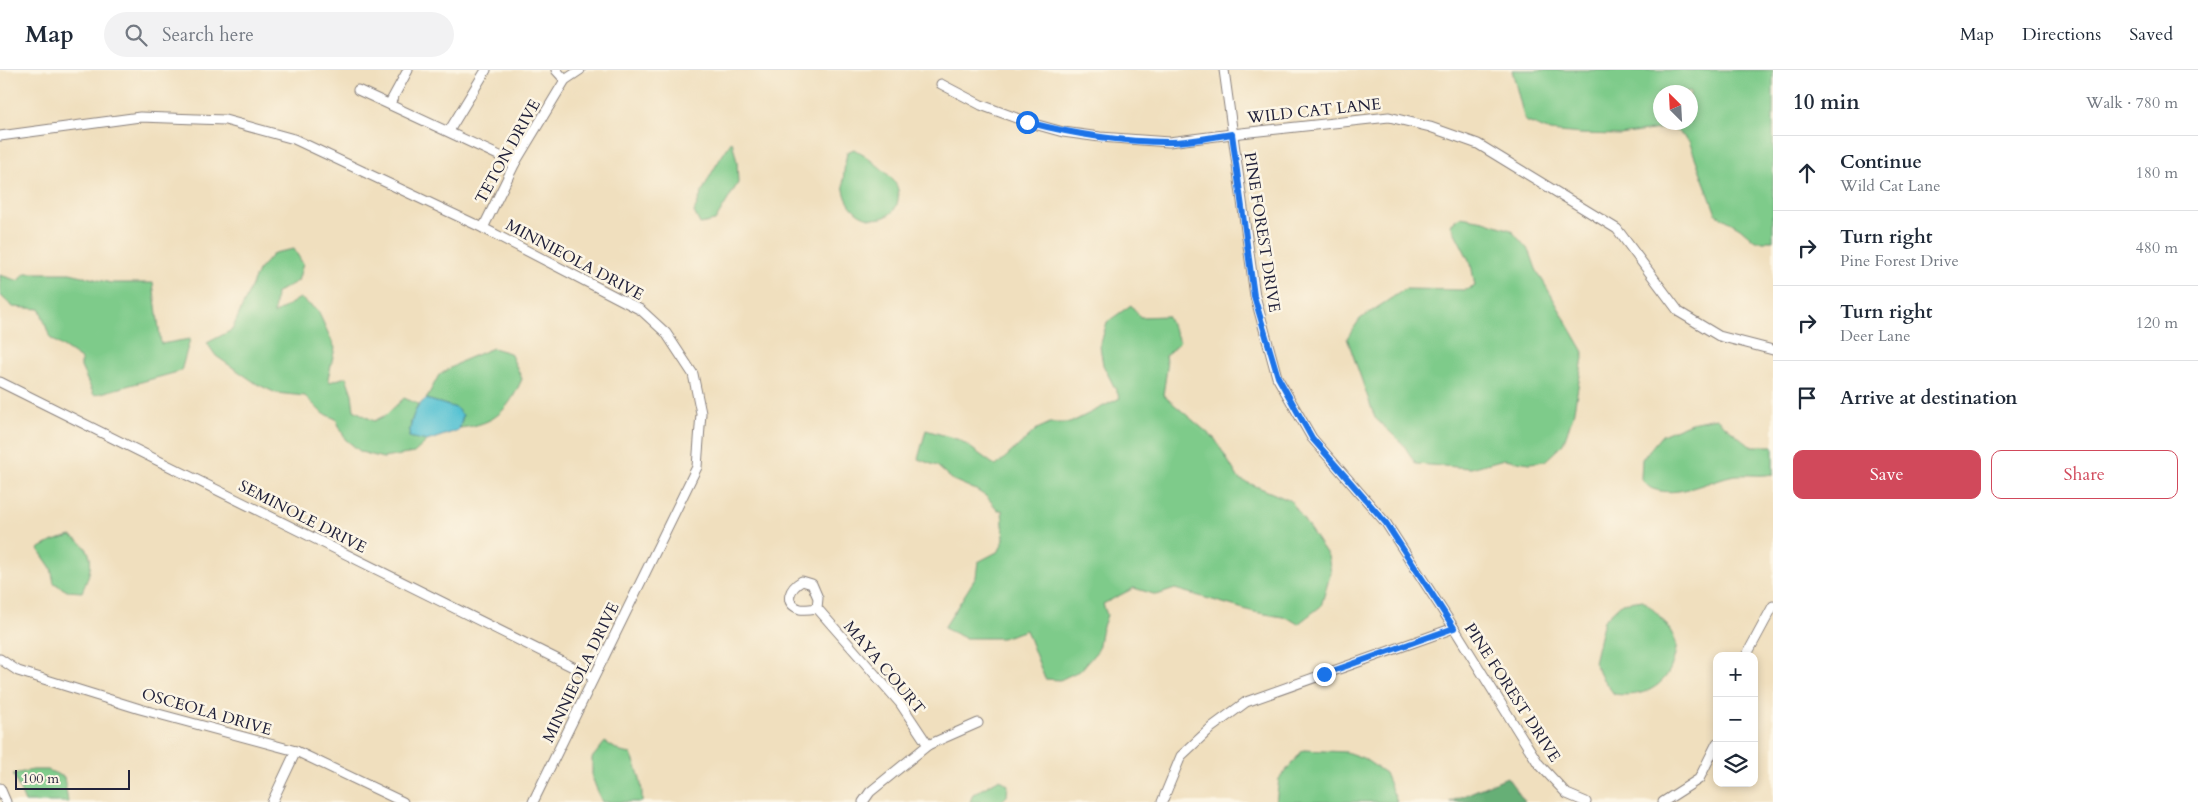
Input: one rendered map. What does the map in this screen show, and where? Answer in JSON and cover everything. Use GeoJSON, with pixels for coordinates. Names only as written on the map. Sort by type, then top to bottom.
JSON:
{"type":"FeatureCollection","features":[{"type":"Feature","properties":{"kind":"street"},"geometry":{"type":"LineString","coordinates":[[390,103],[408,70]]}},
{"type":"Feature","properties":{"kind":"street"},"geometry":{"type":"LineString","coordinates":[[449,131],[486,70]]}},
{"type":"Feature","properties":{"kind":"street"},"geometry":{"type":"LineString","coordinates":[[556,70],[565,80]]}},
{"type":"Feature","properties":{"kind":"street","name":"TETON DRIVE"},"geometry":{"type":"LineString","coordinates":[[483,228],[515,162],[565,80],[580,70]]}},
{"type":"Feature","properties":{"kind":"street","name":"PINE FOREST DRIVE"},"geometry":{"type":"LineString","coordinates":[[1224,70],[1254,296],[1278,377],[1312,438],[1386,523],[1538,763],[1567,794],[1586,802]]}},
{"type":"Feature","properties":{"kind":"street","name":"WILD CAT LANE"},"geometry":{"type":"LineString","coordinates":[[941,84],[987,107],[1027,122],[1064,132],[1100,138],[1169,142],[1389,117],[1430,127],[1478,144],[1617,228],[1679,312],[1719,336],[1773,350]]}},
{"type":"Feature","properties":{"kind":"street"},"geometry":{"type":"LineString","coordinates":[[358,90],[390,103],[515,162]]}},
{"type":"Feature","properties":{"kind":"street","name":"MINNIEOLA DRIVE"},"geometry":{"type":"LineString","coordinates":[[0,136],[140,117],[225,120],[294,139],[483,228],[641,310],[666,333],[693,374],[701,413],[698,467],[533,802]]}},
{"type":"Feature","properties":{"kind":"street","name":"SEMINOLE DRIVE"},"geometry":{"type":"LineString","coordinates":[[0,382],[593,677]]}},
{"type":"Feature","properties":{"kind":"street"},"geometry":{"type":"LineString","coordinates":[[1748,652],[1773,606]]}},
{"type":"Feature","properties":{"kind":"street","name":"MAYA COURT"},"geometry":{"type":"LineString","coordinates":[[817,608],[900,703],[928,746]]}},
{"type":"Feature","properties":{"kind":"street"},"geometry":{"type":"LineString","coordinates":[[1162,802],[1181,756],[1212,727],[1246,702],[1454,628]]}},
{"type":"Feature","properties":{"kind":"street","name":"OSCEOLA DRIVE"},"geometry":{"type":"LineString","coordinates":[[0,659],[18,671],[296,752],[403,802]]}},
{"type":"Feature","properties":{"kind":"street"},"geometry":{"type":"LineString","coordinates":[[863,802],[870,792],[928,746],[978,723]]}},
{"type":"Feature","properties":{"kind":"street"},"geometry":{"type":"LineString","coordinates":[[1663,802],[1700,779],[1713,751]]}},
{"type":"Feature","properties":{"kind":"street"},"geometry":{"type":"LineString","coordinates":[[272,802],[296,752]]}},
{"type":"Feature","properties":{"kind":"street"},"geometry":{"type":"LineString","coordinates":[[0,788],[6,802]]}},
{"type":"Feature","properties":{"kind":"green space"},"geometry":{"type":"Polygon","coordinates":[[[1512,70],[1773,70],[1773,241],[1755,241],[1740,228],[1716,214],[1689,141],[1676,130],[1698,130],[1698,85],[1653,85],[1653,130],[1620,135],[1550,131],[1525,121],[1512,70]]]}},
{"type":"Feature","properties":{"kind":"green space"},"geometry":{"type":"Polygon","coordinates":[[[732,141],[737,162],[738,183],[715,221],[700,224],[694,212],[710,175],[732,141]]]}},
{"type":"Feature","properties":{"kind":"green space"},"geometry":{"type":"Polygon","coordinates":[[[854,149],[886,173],[896,185],[898,202],[893,211],[886,216],[877,219],[867,217],[858,213],[850,205],[845,194],[843,179],[847,152],[854,149]]]}},
{"type":"Feature","properties":{"kind":"green space"},"geometry":{"type":"Polygon","coordinates":[[[1461,217],[1484,221],[1511,230],[1530,252],[1536,269],[1584,352],[1573,416],[1563,444],[1545,461],[1530,463],[1504,459],[1471,468],[1416,464],[1403,444],[1375,418],[1347,338],[1360,319],[1405,289],[1466,290],[1475,286],[1471,264],[1451,225],[1461,217]]]}},
{"type":"Feature","properties":{"kind":"green space"},"geometry":{"type":"Polygon","coordinates":[[[294,249],[303,264],[298,281],[276,293],[274,314],[300,298],[318,311],[335,348],[328,378],[330,382],[346,377],[352,394],[354,410],[374,421],[386,415],[404,398],[418,404],[411,422],[409,437],[427,441],[414,453],[383,458],[361,452],[345,439],[336,419],[322,413],[305,396],[276,393],[257,384],[216,356],[207,343],[232,330],[258,271],[274,253],[294,249]]]}},
{"type":"Feature","properties":{"kind":"green space"},"geometry":{"type":"Polygon","coordinates":[[[25,273],[70,273],[111,283],[153,283],[161,344],[190,339],[181,371],[94,395],[81,367],[81,359],[50,338],[40,309],[13,307],[0,295],[0,275],[19,281],[25,273]]]}},
{"type":"Feature","properties":{"kind":"green space"},"geometry":{"type":"Polygon","coordinates":[[[1131,305],[1140,317],[1167,316],[1180,342],[1165,356],[1167,368],[1163,395],[1215,439],[1239,479],[1291,501],[1328,556],[1331,572],[1321,606],[1298,624],[1288,618],[1254,612],[1175,589],[1157,595],[1134,588],[1103,604],[1107,615],[1101,632],[1098,650],[1081,670],[1060,680],[1045,679],[1026,630],[1002,638],[965,638],[944,628],[976,577],[978,562],[999,551],[1004,539],[1002,510],[998,510],[987,497],[976,490],[953,480],[937,466],[918,459],[926,430],[960,440],[996,466],[1037,429],[1050,423],[1070,423],[1120,398],[1103,365],[1100,346],[1107,322],[1131,305]]]}},
{"type":"Feature","properties":{"kind":"green space"},"geometry":{"type":"Polygon","coordinates":[[[493,348],[510,353],[522,379],[511,400],[499,414],[482,423],[460,428],[463,415],[456,408],[426,399],[439,375],[464,360],[493,348]]]}},
{"type":"Feature","properties":{"kind":"green space"},"geometry":{"type":"Polygon","coordinates":[[[1716,418],[1750,446],[1773,446],[1773,474],[1730,476],[1672,492],[1651,488],[1641,479],[1642,459],[1662,435],[1691,423],[1716,418]]]}},
{"type":"Feature","properties":{"kind":"green space"},"geometry":{"type":"Polygon","coordinates":[[[71,536],[79,541],[89,553],[89,575],[82,592],[67,591],[54,583],[51,568],[38,549],[53,541],[71,536]]]}},
{"type":"Feature","properties":{"kind":"green space"},"geometry":{"type":"Polygon","coordinates":[[[1643,600],[1667,625],[1676,643],[1671,668],[1666,677],[1652,689],[1634,694],[1614,694],[1602,678],[1594,662],[1604,620],[1622,603],[1643,600]]]}},
{"type":"Feature","properties":{"kind":"green space"},"geometry":{"type":"Polygon","coordinates":[[[605,742],[621,752],[631,754],[640,777],[642,802],[602,802],[592,777],[592,758],[605,742]]]}},
{"type":"Feature","properties":{"kind":"green space"},"geometry":{"type":"Polygon","coordinates":[[[1303,750],[1346,752],[1363,758],[1385,773],[1397,802],[1276,802],[1279,779],[1303,750]]]}},
{"type":"Feature","properties":{"kind":"green space"},"geometry":{"type":"Polygon","coordinates":[[[33,770],[48,770],[64,777],[68,802],[25,802],[13,774],[33,770]]]}},
{"type":"Feature","properties":{"kind":"green space"},"geometry":{"type":"Polygon","coordinates":[[[1507,777],[1525,802],[1449,802],[1507,777]]]}},
{"type":"Feature","properties":{"kind":"green space"},"geometry":{"type":"Polygon","coordinates":[[[1000,779],[1008,785],[1007,796],[1001,802],[970,802],[973,794],[1000,779]]]}},
{"type":"Feature","properties":{"kind":"water"},"geometry":{"type":"Polygon","coordinates":[[[426,399],[456,408],[463,415],[459,430],[427,441],[409,437],[415,411],[426,399]]]}},
{"type":"Feature","properties":{"kind":"route"},"geometry":{"type":"LineString","coordinates":[[1027,122],[1064,132],[1100,138],[1169,142],[1232,134],[1254,296],[1278,377],[1312,438],[1386,523],[1454,628],[1324,674]]}}]}
